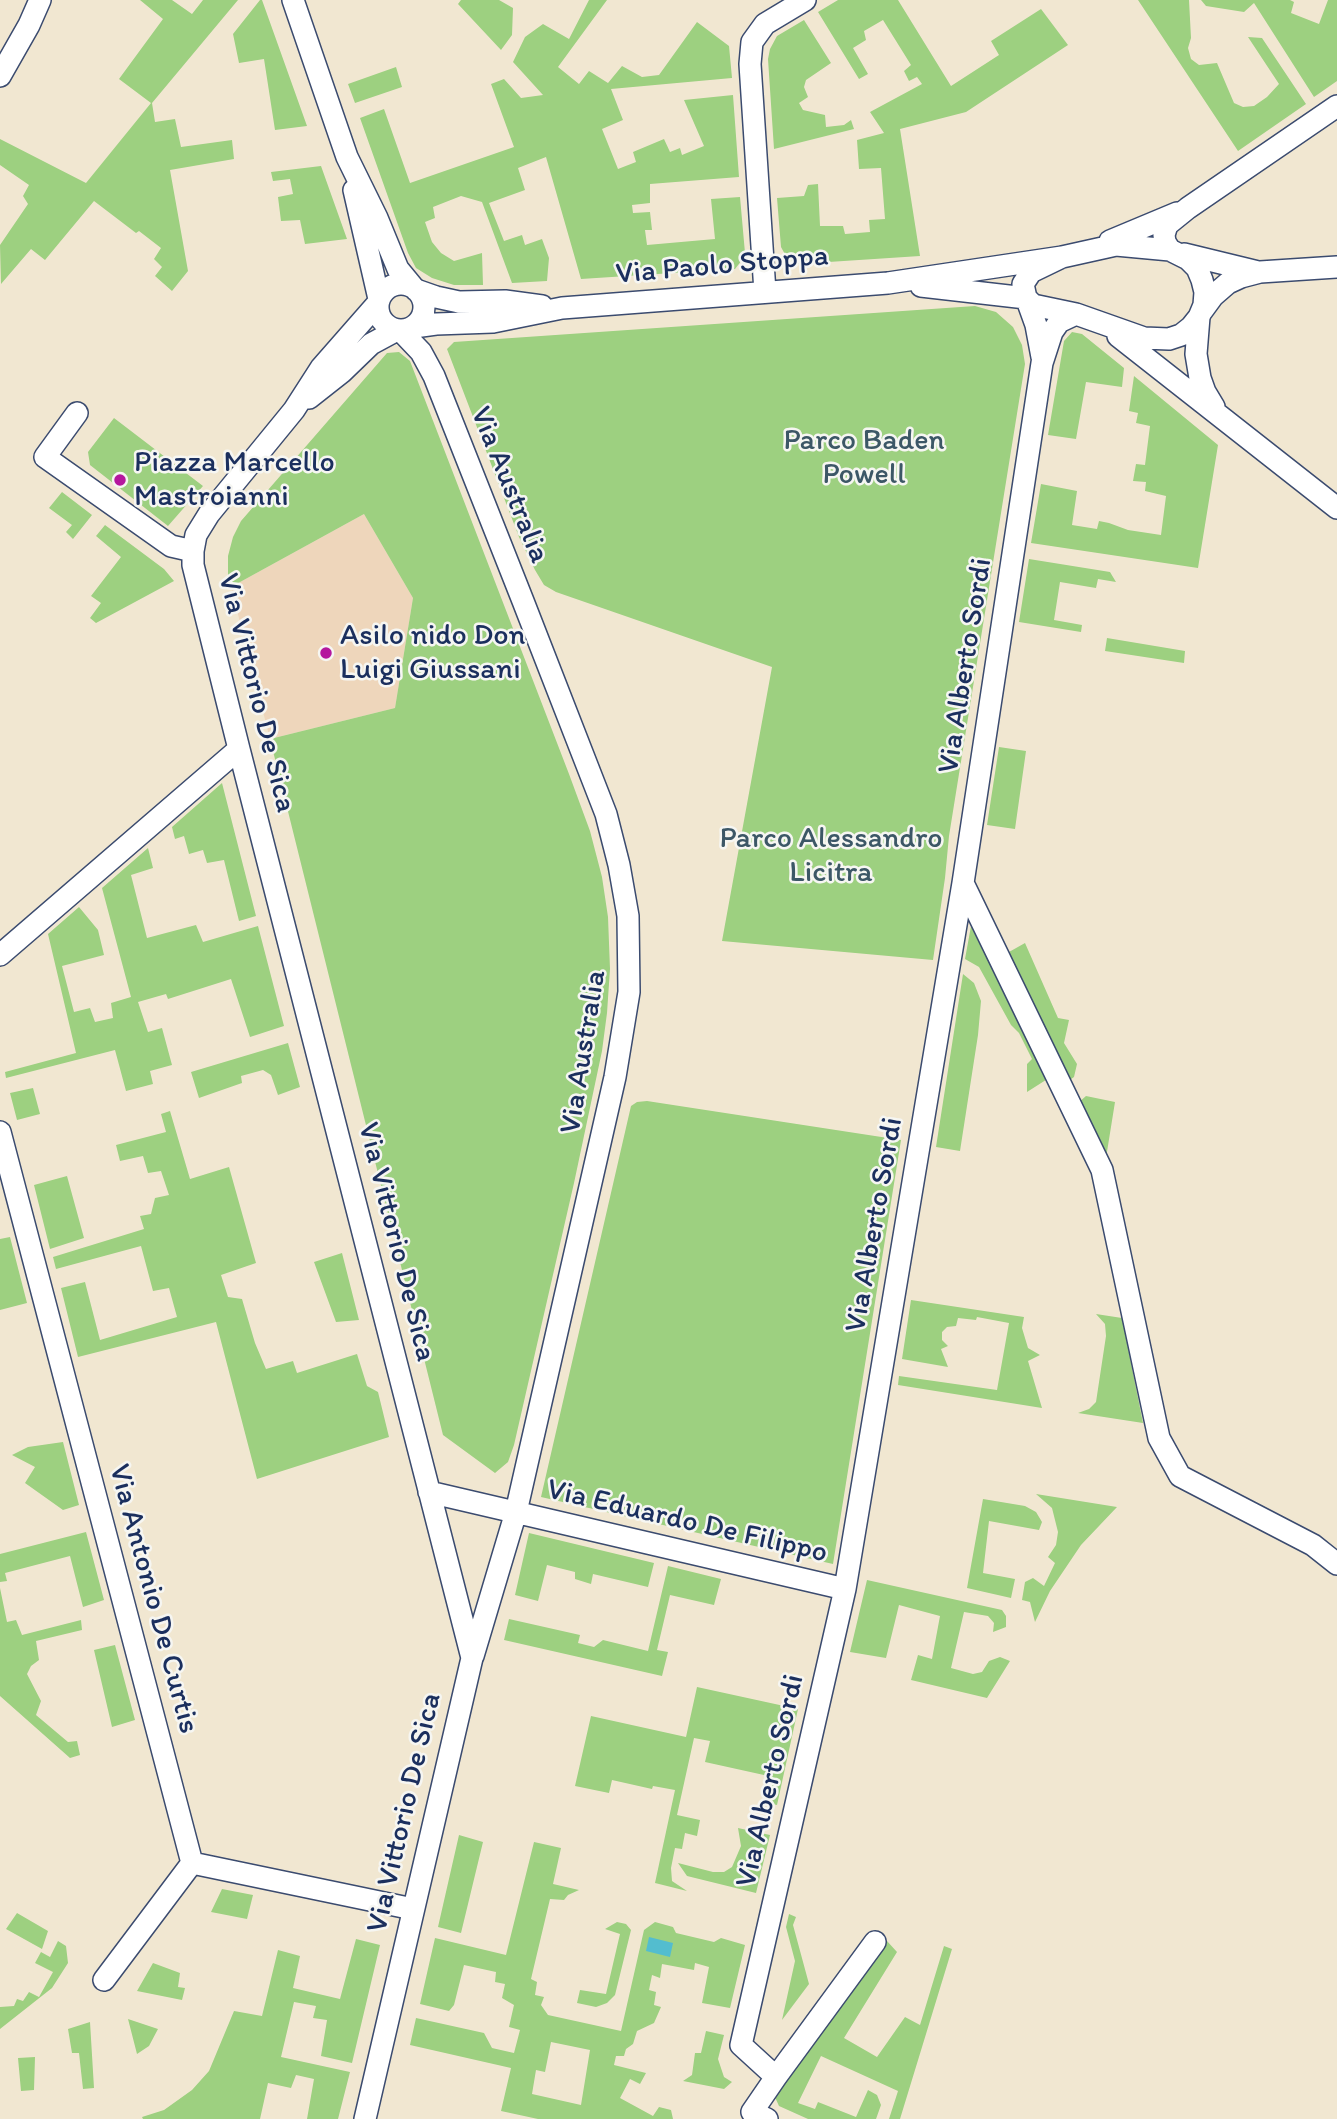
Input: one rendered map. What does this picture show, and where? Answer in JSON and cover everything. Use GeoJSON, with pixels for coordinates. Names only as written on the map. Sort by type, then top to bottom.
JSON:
{"type":"FeatureCollection","features":[{"type":"Feature","properties":{"kind":"street"},"geometry":{"type":"LineString","coordinates":[[0,76],[40,0]]}},
{"type":"Feature","properties":{"kind":"street"},"geometry":{"type":"LineString","coordinates":[[293,0],[347,157],[382,321],[388,327],[493,322],[562,308]]}},
{"type":"Feature","properties":{"kind":"street"},"geometry":{"type":"LineString","coordinates":[[765,292],[750,64],[752,42],[765,24],[805,0]]}},
{"type":"Feature","properties":{"kind":"street"},"geometry":{"type":"LineString","coordinates":[[1219,415],[1205,392],[1196,354],[1205,292],[1202,279],[1197,268],[1188,259],[1173,251],[1165,242],[1167,225],[1337,106]]}},
{"type":"Feature","properties":{"kind":"street"},"geometry":{"type":"LineString","coordinates":[[294,410],[342,372],[371,344],[412,326],[425,306],[422,297],[398,269],[347,157]]}},
{"type":"Feature","properties":{"kind":"street"},"geometry":{"type":"LineString","coordinates":[[1083,251],[1188,208]]}},
{"type":"Feature","properties":{"kind":"street"},"geometry":{"type":"LineString","coordinates":[[1026,299],[1023,289],[1027,276],[1062,257],[1116,245],[1173,251],[1260,272],[1337,267]]}},
{"type":"Feature","properties":{"kind":"street","name":"Via Paolo Stoppa"},"geometry":{"type":"LineString","coordinates":[[562,308],[888,283],[1062,257]]}},
{"type":"Feature","properties":{"kind":"street","name":"Via Paolo Stoppa"},"geometry":{"type":"LineString","coordinates":[[888,283],[1026,299],[1037,306],[1076,314],[1144,338],[1169,339],[1181,335],[1191,327],[1213,296],[1228,283],[1241,276],[1260,272]]}},
{"type":"Feature","properties":{"kind":"street"},"geometry":{"type":"LineString","coordinates":[[294,410],[321,368],[389,287],[396,284],[459,302],[505,302],[562,308]]}},
{"type":"Feature","properties":{"kind":"street","name":"Via Alberto Sordi"},"geometry":{"type":"LineString","coordinates":[[1026,299],[1036,325],[1042,363]]}},
{"type":"Feature","properties":{"kind":"street","name":"Via Alberto Sordi"},"geometry":{"type":"LineString","coordinates":[[776,2077],[741,2045],[845,1589],[963,883],[1042,363],[1052,332],[1059,322],[1076,314]]}},
{"type":"Feature","properties":{"kind":"street"},"geometry":{"type":"LineString","coordinates":[[1103,324],[1337,508]]}},
{"type":"Feature","properties":{"kind":"street","name":"Via Australia"},"geometry":{"type":"LineString","coordinates":[[412,326],[606,814],[628,916],[629,992],[615,1077],[516,1512],[472,1658]]}},
{"type":"Feature","properties":{"kind":"street","name":"Via Vittorio De Sica"},"geometry":{"type":"LineString","coordinates":[[294,410],[209,514],[196,535],[192,551],[193,565],[472,1658],[365,2119]]}},
{"type":"Feature","properties":{"kind":"street"},"geometry":{"type":"LineString","coordinates":[[77,413],[45,457],[171,546],[192,551]]}},
{"type":"Feature","properties":{"kind":"street"},"geometry":{"type":"LineString","coordinates":[[0,955],[239,749]]}},
{"type":"Feature","properties":{"kind":"street"},"geometry":{"type":"LineString","coordinates":[[963,883],[1102,1170],[1159,1438],[1180,1476],[1313,1545],[1337,1564]]}},
{"type":"Feature","properties":{"kind":"street","name":"Via Antonio De Curtis"},"geometry":{"type":"LineString","coordinates":[[0,1132],[192,1863]]}},
{"type":"Feature","properties":{"kind":"street","name":"Via Eduardo De Filippo"},"geometry":{"type":"LineString","coordinates":[[429,1492],[845,1589]]}},
{"type":"Feature","properties":{"kind":"street"},"geometry":{"type":"LineString","coordinates":[[104,1980],[192,1863],[413,1909]]}},
{"type":"Feature","properties":{"kind":"street"},"geometry":{"type":"LineString","coordinates":[[767,2119],[752,2112],[875,1942]]}},
{"type":"Feature","properties":{"kind":"shaded area","name":"Asilo nido Don Luigi Giussani"},"geometry":{"type":"Polygon","coordinates":[[[364,514],[413,598],[395,708],[270,739],[231,587],[364,514]]]}},
{"type":"Feature","properties":{"kind":"green space"},"geometry":{"type":"Polygon","coordinates":[[[140,0],[172,0],[192,14],[203,0],[238,0],[152,103],[155,122],[175,119],[181,147],[232,140],[234,159],[170,170],[188,271],[172,291],[155,276],[162,267],[154,259],[161,248],[94,201],[45,260],[31,249],[1,284],[0,245],[28,204],[23,196],[29,185],[0,165],[0,139],[86,183],[151,103],[119,79],[163,19],[140,0]]]}},
{"type":"Feature","properties":{"kind":"green space"},"geometry":{"type":"Polygon","coordinates":[[[260,0],[307,126],[275,130],[264,59],[239,63],[233,34],[260,0]]]}},
{"type":"Feature","properties":{"kind":"green space"},"geometry":{"type":"Polygon","coordinates":[[[461,0],[499,0],[513,8],[512,35],[501,50],[458,4],[461,0]]]}},
{"type":"Feature","properties":{"kind":"green space"},"geometry":{"type":"Polygon","coordinates":[[[589,0],[607,0],[558,67],[579,84],[589,71],[608,83],[622,66],[642,77],[659,75],[697,22],[729,46],[732,78],[611,89],[623,120],[602,129],[618,169],[636,162],[633,152],[664,139],[670,152],[680,148],[682,155],[704,146],[684,100],[733,95],[739,177],[650,184],[650,203],[632,205],[633,213],[650,212],[652,230],[645,230],[647,245],[715,239],[711,199],[740,197],[745,253],[742,260],[735,269],[581,279],[546,157],[518,168],[525,190],[489,203],[504,241],[522,235],[525,245],[542,239],[549,258],[547,281],[512,283],[482,202],[461,196],[433,207],[435,218],[425,222],[432,242],[441,253],[454,261],[482,253],[483,285],[454,285],[432,278],[416,268],[408,253],[360,118],[384,109],[410,183],[514,147],[491,84],[504,79],[521,98],[543,95],[513,62],[525,37],[543,24],[569,39],[589,0]]]}},
{"type":"Feature","properties":{"kind":"green space"},"geometry":{"type":"Polygon","coordinates":[[[838,0],[898,0],[951,86],[999,55],[991,41],[1041,9],[1068,45],[966,112],[900,129],[920,256],[798,264],[787,258],[781,247],[777,198],[804,196],[808,185],[818,184],[820,226],[843,226],[845,234],[870,232],[869,220],[885,219],[881,168],[859,169],[857,140],[884,133],[870,112],[922,84],[917,77],[909,81],[904,71],[911,65],[883,20],[864,31],[866,40],[853,48],[868,74],[859,79],[818,12],[838,0]]]}},
{"type":"Feature","properties":{"kind":"green space"},"geometry":{"type":"Polygon","coordinates":[[[1138,0],[1189,0],[1191,38],[1188,48],[1191,59],[1199,65],[1217,63],[1234,103],[1243,107],[1254,106],[1279,84],[1248,37],[1262,38],[1306,104],[1238,151],[1138,0]]]}},
{"type":"Feature","properties":{"kind":"green space"},"geometry":{"type":"Polygon","coordinates":[[[1201,0],[1290,0],[1294,2],[1291,13],[1319,24],[1328,0],[1337,0],[1337,81],[1314,97],[1254,3],[1244,12],[1206,6],[1201,0]]]}},
{"type":"Feature","properties":{"kind":"green space"},"geometry":{"type":"Polygon","coordinates":[[[804,20],[831,63],[806,80],[804,87],[808,97],[799,103],[803,110],[825,115],[826,127],[844,125],[851,120],[854,129],[774,149],[768,59],[770,49],[777,36],[804,20]]]}},
{"type":"Feature","properties":{"kind":"green space"},"geometry":{"type":"Polygon","coordinates":[[[396,67],[402,87],[355,103],[348,84],[396,67]]]}},
{"type":"Feature","properties":{"kind":"green space"},"geometry":{"type":"Polygon","coordinates":[[[321,166],[347,239],[305,244],[300,220],[281,221],[278,197],[293,194],[290,179],[273,181],[271,172],[321,166]]]}},
{"type":"Feature","properties":{"kind":"green space"},"geometry":{"type":"Polygon","coordinates":[[[975,306],[996,312],[1013,327],[1022,345],[1025,364],[949,836],[933,960],[722,941],[772,667],[556,592],[544,585],[519,537],[447,349],[454,342],[975,306]]]}},
{"type":"Feature","properties":{"kind":"green space"},"geometry":{"type":"Polygon","coordinates":[[[1072,332],[1082,334],[1124,368],[1122,387],[1086,382],[1076,439],[1048,435],[1064,341],[1072,332]]]}},
{"type":"Feature","properties":{"kind":"green space"},"geometry":{"type":"Polygon","coordinates":[[[399,352],[410,361],[569,774],[590,831],[602,877],[608,917],[610,969],[602,1051],[514,1445],[508,1462],[495,1473],[443,1435],[270,739],[395,708],[413,598],[364,514],[231,587],[228,574],[228,556],[241,521],[387,353],[399,352]]]}},
{"type":"Feature","properties":{"kind":"green space"},"geometry":{"type":"Polygon","coordinates":[[[1134,376],[1218,445],[1198,568],[1031,543],[1041,484],[1077,491],[1072,525],[1097,529],[1099,521],[1128,530],[1161,535],[1166,496],[1145,491],[1146,482],[1133,481],[1136,464],[1145,465],[1150,426],[1136,423],[1138,413],[1129,411],[1134,376]]]}},
{"type":"Feature","properties":{"kind":"green space"},"geometry":{"type":"Polygon","coordinates":[[[114,418],[203,486],[168,526],[90,465],[88,452],[114,418]]]}},
{"type":"Feature","properties":{"kind":"green space"},"geometry":{"type":"Polygon","coordinates":[[[62,492],[92,515],[73,539],[66,532],[72,525],[49,508],[62,492]]]}},
{"type":"Feature","properties":{"kind":"green space"},"geometry":{"type":"Polygon","coordinates":[[[105,525],[164,569],[174,581],[96,623],[90,618],[101,603],[91,596],[121,557],[96,536],[105,525]]]}},
{"type":"Feature","properties":{"kind":"green space"},"geometry":{"type":"Polygon","coordinates":[[[1029,559],[1110,572],[1116,582],[1098,579],[1096,588],[1060,582],[1054,620],[1082,625],[1081,632],[1019,622],[1029,559]]]}},
{"type":"Feature","properties":{"kind":"green space"},"geometry":{"type":"Polygon","coordinates":[[[1107,638],[1185,651],[1184,663],[1105,651],[1107,638]]]}},
{"type":"Feature","properties":{"kind":"green space"},"geometry":{"type":"Polygon","coordinates":[[[999,747],[1026,751],[1015,829],[987,825],[999,747]]]}},
{"type":"Feature","properties":{"kind":"green space"},"geometry":{"type":"Polygon","coordinates":[[[222,783],[256,916],[239,921],[224,860],[207,863],[203,850],[189,854],[184,836],[175,839],[172,827],[222,783]]]}},
{"type":"Feature","properties":{"kind":"green space"},"geometry":{"type":"Polygon","coordinates":[[[148,848],[153,868],[131,875],[147,938],[196,925],[203,942],[258,926],[284,1026],[250,1037],[231,979],[168,999],[166,994],[138,1002],[148,1032],[162,1028],[172,1065],[150,1071],[153,1084],[126,1091],[115,1050],[6,1078],[5,1072],[76,1053],[48,934],[79,907],[98,930],[104,955],[62,966],[74,1012],[90,1008],[95,1022],[113,1018],[111,1003],[131,997],[102,888],[148,848]]]}},
{"type":"Feature","properties":{"kind":"green space"},"geometry":{"type":"Polygon","coordinates":[[[971,926],[1049,1078],[1027,1092],[1027,1064],[1032,1059],[979,967],[965,959],[971,926]]]}},
{"type":"Feature","properties":{"kind":"green space"},"geometry":{"type":"Polygon","coordinates":[[[1025,943],[1058,1018],[1069,1020],[1064,1043],[1077,1064],[1074,1077],[1067,1082],[1044,1038],[1009,952],[1025,943]]]}},
{"type":"Feature","properties":{"kind":"green space"},"geometry":{"type":"Polygon","coordinates":[[[963,974],[974,983],[981,1001],[960,1151],[936,1147],[963,974]]]}},
{"type":"Feature","properties":{"kind":"green space"},"geometry":{"type":"Polygon","coordinates":[[[288,1043],[300,1087],[278,1095],[271,1075],[263,1070],[241,1076],[242,1083],[199,1098],[191,1072],[288,1043]]]}},
{"type":"Feature","properties":{"kind":"green space"},"geometry":{"type":"Polygon","coordinates":[[[33,1088],[40,1114],[17,1120],[10,1093],[33,1088]]]}},
{"type":"Feature","properties":{"kind":"green space"},"geometry":{"type":"Polygon","coordinates":[[[1086,1096],[1115,1102],[1106,1158],[1078,1103],[1086,1096]]]}},
{"type":"Feature","properties":{"kind":"green space"},"geometry":{"type":"Polygon","coordinates":[[[647,1101],[901,1140],[833,1564],[541,1497],[631,1106],[647,1101]]]}},
{"type":"Feature","properties":{"kind":"green space"},"geometry":{"type":"Polygon","coordinates":[[[170,1111],[190,1179],[229,1167],[256,1263],[221,1275],[228,1297],[242,1299],[266,1369],[293,1361],[297,1373],[357,1354],[367,1386],[378,1392],[389,1437],[257,1479],[216,1322],[78,1357],[61,1288],[85,1282],[100,1340],[177,1317],[169,1288],[153,1291],[141,1246],[56,1269],[53,1257],[144,1229],[140,1216],[151,1214],[155,1198],[169,1195],[161,1171],[148,1173],[143,1156],[120,1161],[116,1145],[166,1132],[161,1114],[170,1111]]]}},
{"type":"Feature","properties":{"kind":"green space"},"geometry":{"type":"Polygon","coordinates":[[[67,1176],[84,1238],[50,1249],[34,1185],[67,1176]]]}},
{"type":"Feature","properties":{"kind":"green space"},"geometry":{"type":"Polygon","coordinates":[[[10,1237],[27,1303],[0,1310],[0,1239],[10,1237]]]}},
{"type":"Feature","properties":{"kind":"green space"},"geometry":{"type":"Polygon","coordinates":[[[342,1253],[359,1320],[336,1322],[314,1262],[342,1253]]]}},
{"type":"Feature","properties":{"kind":"green space"},"geometry":{"type":"Polygon","coordinates":[[[911,1300],[1024,1317],[1022,1328],[1028,1348],[1040,1355],[1028,1361],[1042,1408],[898,1385],[899,1376],[997,1390],[1009,1323],[977,1317],[976,1320],[958,1318],[956,1326],[947,1327],[942,1332],[942,1340],[948,1346],[941,1349],[948,1367],[902,1359],[911,1300]]]}},
{"type":"Feature","properties":{"kind":"green space"},"geometry":{"type":"Polygon","coordinates":[[[1096,1314],[1122,1318],[1143,1423],[1078,1413],[1089,1409],[1096,1402],[1106,1336],[1105,1324],[1096,1314]]]}},
{"type":"Feature","properties":{"kind":"green space"},"geometry":{"type":"Polygon","coordinates":[[[63,1442],[79,1505],[63,1510],[25,1483],[35,1467],[12,1455],[28,1447],[63,1442]]]}},
{"type":"Feature","properties":{"kind":"green space"},"geometry":{"type":"Polygon","coordinates":[[[1036,1494],[1117,1507],[1081,1545],[1050,1591],[1035,1622],[1030,1602],[1022,1600],[1025,1582],[1033,1578],[1044,1586],[1055,1563],[1048,1557],[1056,1545],[1058,1532],[1052,1508],[1036,1494]]]}},
{"type":"Feature","properties":{"kind":"green space"},"geometry":{"type":"Polygon","coordinates":[[[983,1499],[1025,1506],[1036,1512],[1042,1522],[1039,1530],[989,1521],[983,1573],[1015,1579],[1011,1598],[967,1588],[983,1499]]]}},
{"type":"Feature","properties":{"kind":"green space"},"geometry":{"type":"Polygon","coordinates":[[[86,1532],[104,1600],[83,1607],[70,1556],[5,1573],[7,1581],[0,1582],[0,1554],[86,1532]]]}},
{"type":"Feature","properties":{"kind":"green space"},"geometry":{"type":"Polygon","coordinates":[[[529,1533],[654,1563],[648,1587],[593,1574],[591,1584],[575,1579],[575,1572],[547,1565],[538,1601],[515,1595],[529,1533]]]}},
{"type":"Feature","properties":{"kind":"green space"},"geometry":{"type":"Polygon","coordinates":[[[668,1566],[721,1579],[714,1605],[670,1595],[657,1650],[668,1652],[662,1676],[504,1640],[509,1619],[580,1635],[578,1643],[594,1647],[603,1640],[648,1651],[668,1566]]]}},
{"type":"Feature","properties":{"kind":"green space"},"geometry":{"type":"Polygon","coordinates":[[[867,1580],[1002,1610],[1006,1616],[1006,1627],[993,1632],[994,1623],[988,1616],[964,1612],[951,1668],[973,1674],[982,1672],[989,1661],[1000,1657],[1010,1661],[987,1698],[911,1680],[918,1655],[932,1659],[940,1616],[899,1605],[886,1658],[850,1652],[867,1580]]]}},
{"type":"Feature","properties":{"kind":"green space"},"geometry":{"type":"Polygon","coordinates":[[[0,1588],[7,1622],[16,1620],[22,1635],[81,1620],[82,1630],[36,1641],[39,1660],[31,1666],[27,1674],[41,1701],[36,1715],[68,1742],[77,1741],[80,1755],[70,1758],[0,1696],[0,1588]]]}},
{"type":"Feature","properties":{"kind":"green space"},"geometry":{"type":"Polygon","coordinates":[[[115,1645],[135,1720],[112,1727],[94,1650],[115,1645]]]}},
{"type":"Feature","properties":{"kind":"green space"},"geometry":{"type":"Polygon","coordinates":[[[697,1687],[798,1709],[777,1805],[768,1803],[773,1777],[705,1762],[710,1741],[694,1738],[677,1815],[700,1820],[697,1836],[685,1833],[682,1849],[675,1848],[671,1868],[672,1881],[687,1891],[655,1883],[675,1790],[653,1786],[652,1789],[612,1780],[609,1793],[575,1786],[591,1716],[686,1737],[697,1687]]]}},
{"type":"Feature","properties":{"kind":"green space"},"geometry":{"type":"Polygon","coordinates":[[[738,1828],[770,1835],[756,1893],[687,1876],[678,1863],[713,1872],[724,1872],[732,1867],[741,1846],[738,1828]]]}},
{"type":"Feature","properties":{"kind":"green space"},"geometry":{"type":"Polygon","coordinates":[[[459,1835],[483,1842],[461,1933],[438,1927],[459,1835]]]}},
{"type":"Feature","properties":{"kind":"green space"},"geometry":{"type":"Polygon","coordinates":[[[534,1842],[561,1848],[553,1884],[579,1890],[564,1900],[550,1899],[531,1979],[537,1982],[535,1995],[544,1997],[541,2005],[548,2015],[621,2031],[644,1930],[655,1922],[673,1927],[676,1933],[714,1942],[721,1938],[745,1945],[730,2008],[702,2003],[709,1967],[695,1963],[694,1970],[662,1964],[660,1978],[652,1975],[649,1990],[656,1992],[654,2005],[661,2007],[654,2023],[637,2031],[633,2044],[626,2049],[624,2056],[616,2056],[614,2065],[646,2073],[640,2084],[630,2079],[620,2098],[653,2116],[659,2107],[671,2110],[673,2119],[538,2119],[501,2111],[511,2068],[410,2045],[416,2018],[484,2033],[492,2048],[514,2053],[520,2030],[509,2027],[514,2005],[502,1998],[505,1984],[495,1982],[496,1972],[464,1965],[454,2005],[449,2011],[420,2004],[435,1938],[506,1955],[534,1842]],[[551,2042],[545,2072],[536,2070],[532,2094],[581,2105],[590,2050],[551,2042]]]}},
{"type":"Feature","properties":{"kind":"green space"},"geometry":{"type":"Polygon","coordinates":[[[222,1889],[253,1895],[247,1919],[211,1912],[222,1889]]]}},
{"type":"Feature","properties":{"kind":"green space"},"geometry":{"type":"Polygon","coordinates":[[[17,1913],[48,1931],[42,1949],[6,1929],[17,1913]]]}},
{"type":"Feature","properties":{"kind":"green space"},"geometry":{"type":"Polygon","coordinates":[[[789,1914],[796,1917],[793,1925],[809,1984],[782,2020],[795,1961],[786,1927],[789,1914]]]}},
{"type":"Feature","properties":{"kind":"green space"},"geometry":{"type":"Polygon","coordinates":[[[617,1922],[626,1924],[631,1930],[615,1995],[607,2003],[596,2007],[577,2003],[580,1990],[606,1994],[620,1934],[605,1929],[617,1922]]]}},
{"type":"Feature","properties":{"kind":"green space"},"geometry":{"type":"Polygon","coordinates":[[[356,1939],[380,1945],[352,2063],[321,2056],[327,2020],[313,2018],[316,2006],[294,2002],[281,2057],[350,2072],[338,2119],[307,2119],[314,2079],[296,2075],[291,2088],[268,2083],[260,2119],[143,2119],[142,2117],[164,2110],[192,2090],[209,2071],[234,2011],[262,2016],[278,1950],[300,1956],[293,1988],[340,1999],[356,1939]]]}},
{"type":"Feature","properties":{"kind":"green space"},"geometry":{"type":"Polygon","coordinates":[[[58,1941],[66,1946],[68,1963],[52,1988],[0,2029],[0,2007],[14,2006],[17,1999],[23,2001],[29,1992],[39,1997],[53,1972],[35,1963],[41,1952],[50,1957],[58,1941]]]}},
{"type":"Feature","properties":{"kind":"green space"},"geometry":{"type":"Polygon","coordinates":[[[887,1941],[897,1952],[844,2038],[877,2057],[905,2017],[920,2025],[944,1946],[952,1949],[900,2119],[889,2119],[898,2091],[821,2056],[798,2103],[815,2109],[818,2102],[856,2117],[868,2090],[877,2095],[881,2105],[876,2119],[808,2119],[779,2106],[774,2095],[887,1941]]]}},
{"type":"Feature","properties":{"kind":"green space"},"geometry":{"type":"Polygon","coordinates":[[[153,1963],[180,1973],[178,1987],[185,1988],[182,2000],[137,1991],[153,1963]]]}},
{"type":"Feature","properties":{"kind":"green space"},"geometry":{"type":"Polygon","coordinates":[[[128,2019],[158,2029],[149,2046],[137,2054],[128,2019]]]}},
{"type":"Feature","properties":{"kind":"green space"},"geometry":{"type":"Polygon","coordinates":[[[90,2022],[94,2088],[83,2089],[79,2053],[72,2053],[68,2029],[90,2022]]]}},
{"type":"Feature","properties":{"kind":"green space"},"geometry":{"type":"Polygon","coordinates":[[[706,2031],[724,2035],[718,2059],[724,2077],[732,2082],[724,2089],[683,2081],[692,2075],[695,2053],[701,2053],[706,2031]]]}},
{"type":"Feature","properties":{"kind":"green space"},"geometry":{"type":"Polygon","coordinates":[[[35,2057],[34,2090],[21,2091],[18,2058],[35,2057]]]}},
{"type":"Feature","properties":{"kind":"water"},"geometry":{"type":"Polygon","coordinates":[[[649,1937],[673,1943],[670,1957],[646,1951],[649,1937]]]}},
{"type":"Feature","properties":{"kind":"place","name":"Piazza Marcello Mastroianni"},"geometry":{"type":"Point","coordinates":[120,480]}},
{"type":"Feature","properties":{"kind":"place","name":"Asilo nido Don Luigi Giussani"},"geometry":{"type":"Point","coordinates":[326,653]}},
{"type":"Feature","properties":{"kind":"park label","name":"Parco Baden Powell"},"geometry":{"type":"Point","coordinates":[864,458]}},
{"type":"Feature","properties":{"kind":"park label","name":"Parco Alessandro Licitra"},"geometry":{"type":"Point","coordinates":[831,856]}}]}
